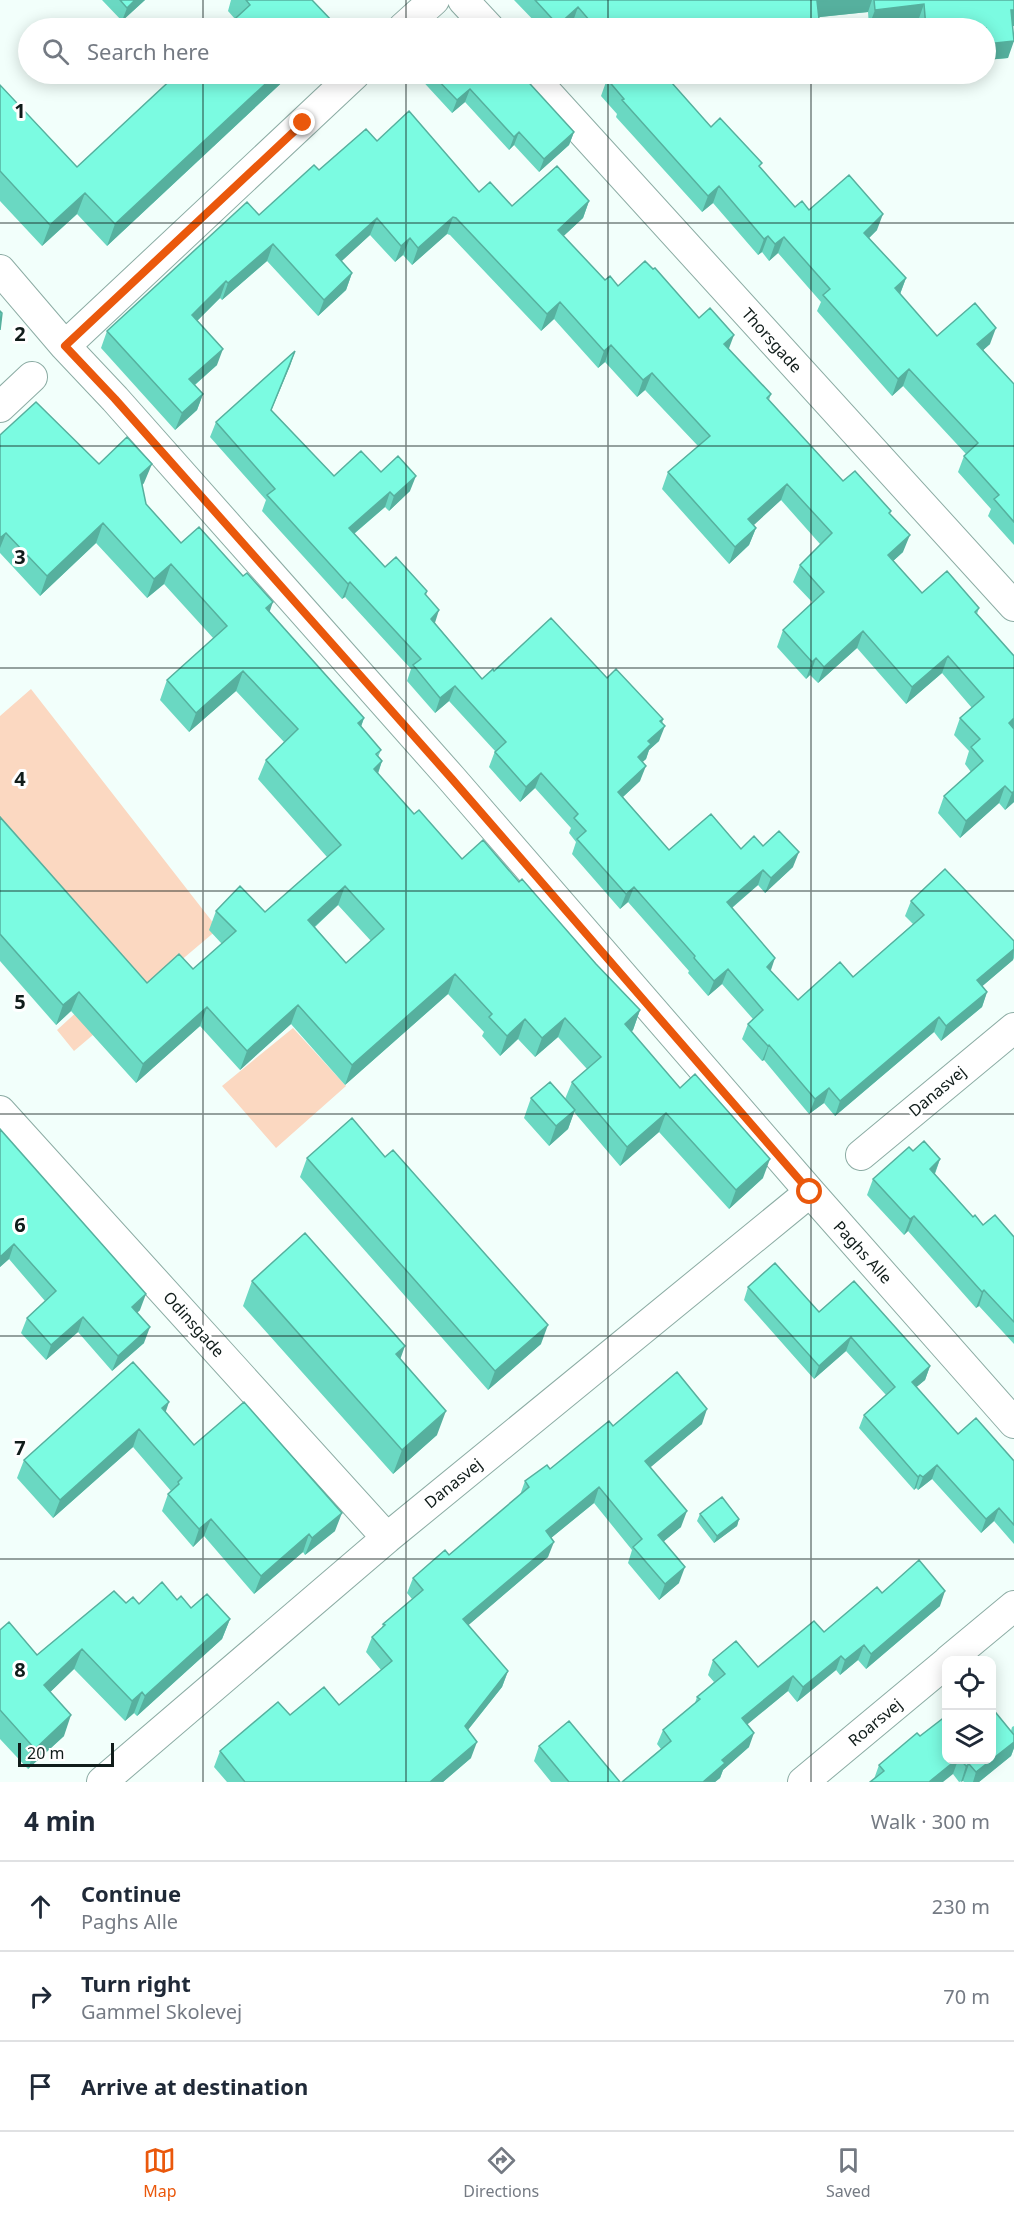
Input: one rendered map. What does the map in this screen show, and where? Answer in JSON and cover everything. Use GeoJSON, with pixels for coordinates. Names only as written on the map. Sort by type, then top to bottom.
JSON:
{"type":"FeatureCollection","features":[{"type":"Feature","properties":{"kind":"street"},"geometry":{"type":"LineString","coordinates":[[414,18],[434,0]]}},
{"type":"Feature","properties":{"kind":"street"},"geometry":{"type":"LineString","coordinates":[[463,0],[480,18]]}},
{"type":"Feature","properties":{"kind":"street"},"geometry":{"type":"LineString","coordinates":[[65,346],[344,84]]}},
{"type":"Feature","properties":{"kind":"street","name":"Thorsgade"},"geometry":{"type":"LineString","coordinates":[[539,84],[1014,606]]}},
{"type":"Feature","properties":{"kind":"street","name":"Paghs Alle"},"geometry":{"type":"LineString","coordinates":[[0,270],[65,346],[115,399],[444,770],[810,1192],[1014,1422]]}},
{"type":"Feature","properties":{"kind":"street"},"geometry":{"type":"LineString","coordinates":[[0,406],[32,377]]}},
{"type":"Feature","properties":{"kind":"street","name":"Danasvej"},"geometry":{"type":"LineString","coordinates":[[861,1155],[1014,1028]]}},
{"type":"Feature","properties":{"kind":"street","name":"Odinsgade"},"geometry":{"type":"LineString","coordinates":[[0,1111],[387,1538]]}},
{"type":"Feature","properties":{"kind":"street","name":"Danasvej"},"geometry":{"type":"LineString","coordinates":[[102,1782],[387,1538],[810,1192]]}},
{"type":"Feature","properties":{"kind":"street","name":"Roarsvej"},"geometry":{"type":"LineString","coordinates":[[955,1656],[1014,1606]]}},
{"type":"Feature","properties":{"kind":"street","name":"Roarsvej"},"geometry":{"type":"LineString","coordinates":[[803,1782],[942,1667]]}},
{"type":"Feature","properties":{"kind":"shaded area"},"geometry":{"type":"Polygon","coordinates":[[[31,689],[218,929],[74,1051],[57,1030],[114,978],[0,848],[0,716],[31,689]]]}},
{"type":"Feature","properties":{"kind":"shaded area"},"geometry":{"type":"Polygon","coordinates":[[[293,1028],[346,1086],[276,1148],[222,1086],[293,1028]]]}},
{"type":"Feature","properties":{"kind":"building"},"geometry":{"type":"Polygon","coordinates":[[[120,0],[135,0],[127,8],[120,0]]]}},
{"type":"Feature","properties":{"kind":"building"},"geometry":{"type":"Polygon","coordinates":[[[246,0],[312,0],[329,18],[236,18],[250,5],[246,0]]]}},
{"type":"Feature","properties":{"kind":"building"},"geometry":{"type":"Polygon","coordinates":[[[535,0],[831,0],[817,1],[819,18],[587,18],[578,7],[566,18],[552,18],[535,0]]]}},
{"type":"Feature","properties":{"kind":"building"},"geometry":{"type":"Polygon","coordinates":[[[874,0],[1014,0],[1014,10],[1011,10],[1014,41],[996,43],[996,18],[925,18],[924,4],[875,10],[874,0]]]}},
{"type":"Feature","properties":{"kind":"building"},"geometry":{"type":"Polygon","coordinates":[[[166,84],[265,84],[115,224],[85,193],[50,225],[0,171],[0,85],[77,167],[166,84]]]}},
{"type":"Feature","properties":{"kind":"building"},"geometry":{"type":"Polygon","coordinates":[[[442,84],[530,84],[574,132],[544,159],[519,132],[514,137],[470,89],[457,100],[442,84]]]}},
{"type":"Feature","properties":{"kind":"building"},"geometry":{"type":"Polygon","coordinates":[[[611,84],[673,84],[711,127],[720,118],[762,163],[759,166],[795,207],[802,201],[809,210],[849,175],[883,214],[864,233],[906,278],[895,288],[937,336],[975,303],[996,328],[977,344],[1014,384],[1014,522],[994,499],[999,495],[964,456],[978,443],[909,369],[898,379],[823,295],[830,289],[784,237],[775,244],[768,236],[764,239],[719,186],[708,196],[622,100],[624,99],[611,84]]]}},
{"type":"Feature","properties":{"kind":"building"},"geometry":{"type":"Polygon","coordinates":[[[409,111],[479,192],[490,182],[512,206],[557,166],[589,201],[558,230],[605,280],[610,276],[618,286],[645,261],[653,269],[655,268],[699,318],[710,308],[734,335],[724,344],[771,394],[767,398],[843,481],[855,471],[910,535],[888,555],[922,593],[947,571],[979,608],[975,612],[1014,656],[1014,718],[1009,723],[1014,729],[1014,791],[1012,793],[1005,786],[966,821],[944,796],[983,761],[971,747],[980,739],[960,718],[984,697],[948,656],[912,687],[863,631],[824,667],[816,658],[812,662],[783,630],[824,592],[800,565],[832,533],[787,484],[748,519],[756,528],[735,547],[668,472],[710,436],[652,373],[643,380],[611,345],[604,351],[560,302],[547,314],[456,218],[453,217],[418,248],[410,238],[401,246],[377,218],[336,255],[352,273],[324,300],[273,244],[228,283],[226,281],[192,315],[223,349],[189,379],[203,394],[182,413],[107,331],[247,202],[259,215],[314,165],[319,170],[366,129],[377,141],[409,111]]]}},
{"type":"Feature","properties":{"kind":"building"},"geometry":{"type":"Polygon","coordinates":[[[295,351],[271,410],[334,476],[361,451],[381,472],[398,456],[416,476],[394,496],[390,492],[349,528],[385,567],[396,557],[427,591],[425,594],[439,610],[431,619],[482,679],[493,669],[494,671],[551,618],[607,678],[616,669],[663,719],[660,721],[665,726],[648,741],[651,744],[638,757],[646,766],[618,792],[669,850],[711,814],[741,849],[754,836],[763,846],[779,831],[799,852],[771,878],[763,870],[727,902],[775,958],[767,967],[798,1000],[840,962],[853,977],[924,915],[911,901],[945,869],[1014,941],[1014,949],[977,980],[987,992],[946,1026],[939,1017],[840,1101],[829,1088],[815,1099],[748,1024],[763,1010],[728,969],[714,981],[634,887],[626,894],[577,839],[586,831],[574,818],[578,814],[541,773],[526,787],[495,752],[506,742],[455,686],[440,698],[413,665],[421,659],[350,582],[348,584],[267,495],[275,489],[216,422],[295,351]]]}},
{"type":"Feature","properties":{"kind":"building"},"geometry":{"type":"Polygon","coordinates":[[[36,402],[99,464],[127,437],[152,464],[140,475],[146,504],[181,543],[199,527],[243,576],[247,573],[273,602],[266,608],[364,718],[358,723],[381,750],[376,754],[382,761],[374,769],[414,814],[419,810],[462,859],[483,840],[519,882],[522,879],[596,964],[640,1010],[625,1024],[680,1088],[695,1074],[770,1159],[736,1190],[666,1113],[627,1147],[572,1082],[601,1057],[565,1018],[542,1038],[525,1019],[507,1036],[489,1017],[492,1014],[455,974],[352,1065],[298,1005],[247,1051],[207,1007],[143,1064],[79,992],[63,1005],[0,934],[0,817],[147,983],[179,954],[193,969],[236,931],[216,911],[240,886],[265,912],[341,845],[266,760],[298,729],[243,671],[196,713],[167,680],[227,626],[171,564],[154,579],[103,523],[47,576],[6,533],[0,538],[0,435],[36,402]],[[345,886],[308,920],[346,963],[384,929],[345,886]]]}},
{"type":"Feature","properties":{"kind":"building"},"geometry":{"type":"Polygon","coordinates":[[[550,1082],[575,1110],[556,1126],[531,1098],[550,1082]]]}},
{"type":"Feature","properties":{"kind":"building"},"geometry":{"type":"Polygon","coordinates":[[[352,1118],[385,1157],[393,1150],[548,1325],[495,1371],[307,1158],[352,1118]]]}},
{"type":"Feature","properties":{"kind":"building"},"geometry":{"type":"Polygon","coordinates":[[[0,1129],[146,1294],[132,1307],[150,1327],[118,1356],[83,1317],[51,1345],[27,1318],[56,1291],[14,1244],[0,1257],[0,1129]]]}},
{"type":"Feature","properties":{"kind":"building"},"geometry":{"type":"Polygon","coordinates":[[[924,1141],[940,1159],[930,1169],[973,1217],[975,1215],[983,1225],[995,1215],[1014,1237],[1014,1322],[984,1290],[982,1292],[914,1216],[910,1219],[873,1179],[909,1147],[913,1151],[924,1141]]]}},
{"type":"Feature","properties":{"kind":"building"},"geometry":{"type":"Polygon","coordinates":[[[305,1233],[405,1346],[396,1354],[446,1411],[402,1450],[252,1281],[305,1233]]]}},
{"type":"Feature","properties":{"kind":"building"},"geometry":{"type":"Polygon","coordinates":[[[775,1263],[819,1312],[854,1281],[930,1366],[912,1382],[958,1434],[976,1418],[1014,1461],[1014,1525],[999,1508],[986,1519],[937,1465],[923,1477],[920,1475],[918,1477],[864,1415],[895,1387],[851,1337],[819,1366],[748,1287],[775,1263]]]}},
{"type":"Feature","properties":{"kind":"building"},"geometry":{"type":"Polygon","coordinates":[[[133,1362],[169,1402],[162,1408],[194,1445],[244,1402],[342,1513],[312,1538],[309,1534],[261,1576],[211,1519],[199,1529],[168,1494],[182,1478],[139,1429],[60,1500],[24,1460],[133,1362]]]}},
{"type":"Feature","properties":{"kind":"building"},"geometry":{"type":"Polygon","coordinates":[[[677,1372],[707,1409],[645,1461],[687,1511],[658,1535],[685,1567],[665,1584],[633,1547],[642,1539],[599,1487],[546,1531],[554,1542],[463,1619],[508,1671],[465,1726],[477,1742],[430,1782],[245,1782],[220,1751],[278,1702],[290,1715],[324,1687],[339,1705],[392,1661],[372,1637],[385,1625],[383,1624],[423,1590],[413,1578],[445,1550],[449,1555],[529,1487],[525,1481],[547,1465],[550,1469],[609,1421],[613,1426],[677,1372]]]}},
{"type":"Feature","properties":{"kind":"building"},"geometry":{"type":"Polygon","coordinates":[[[722,1497],[739,1519],[717,1536],[700,1514],[722,1497]]]}},
{"type":"Feature","properties":{"kind":"building"},"geometry":{"type":"Polygon","coordinates":[[[919,1560],[945,1591],[871,1654],[864,1645],[845,1660],[841,1656],[803,1687],[793,1676],[742,1718],[754,1733],[722,1760],[725,1763],[703,1782],[622,1782],[671,1741],[663,1730],[725,1674],[713,1660],[736,1641],[758,1667],[814,1621],[824,1632],[877,1587],[882,1593],[919,1560]]]}},
{"type":"Feature","properties":{"kind":"building"},"geometry":{"type":"Polygon","coordinates":[[[162,1582],[177,1600],[181,1596],[191,1608],[207,1594],[230,1619],[145,1696],[142,1692],[132,1701],[82,1649],[44,1685],[71,1715],[35,1749],[0,1710],[0,1630],[9,1622],[37,1655],[114,1591],[126,1603],[133,1597],[139,1604],[162,1582]]]}},
{"type":"Feature","properties":{"kind":"building"},"geometry":{"type":"Polygon","coordinates":[[[996,1713],[1014,1735],[1014,1742],[996,1756],[996,1713]]]}},
{"type":"Feature","properties":{"kind":"building"},"geometry":{"type":"Polygon","coordinates":[[[942,1719],[942,1764],[951,1764],[929,1782],[870,1782],[884,1771],[879,1765],[917,1733],[920,1736],[942,1719]]]}},
{"type":"Feature","properties":{"kind":"building"},"geometry":{"type":"Polygon","coordinates":[[[569,1721],[620,1782],[569,1782],[539,1746],[569,1721]]]}},
{"type":"Feature","properties":{"kind":"building"},"geometry":{"type":"Polygon","coordinates":[[[969,1764],[986,1764],[976,1772],[969,1764]]]}},
{"type":"Feature","properties":{"kind":"route"},"geometry":{"type":"LineString","coordinates":[[303,123],[65,346],[115,399],[452,779],[810,1192]]}}]}
